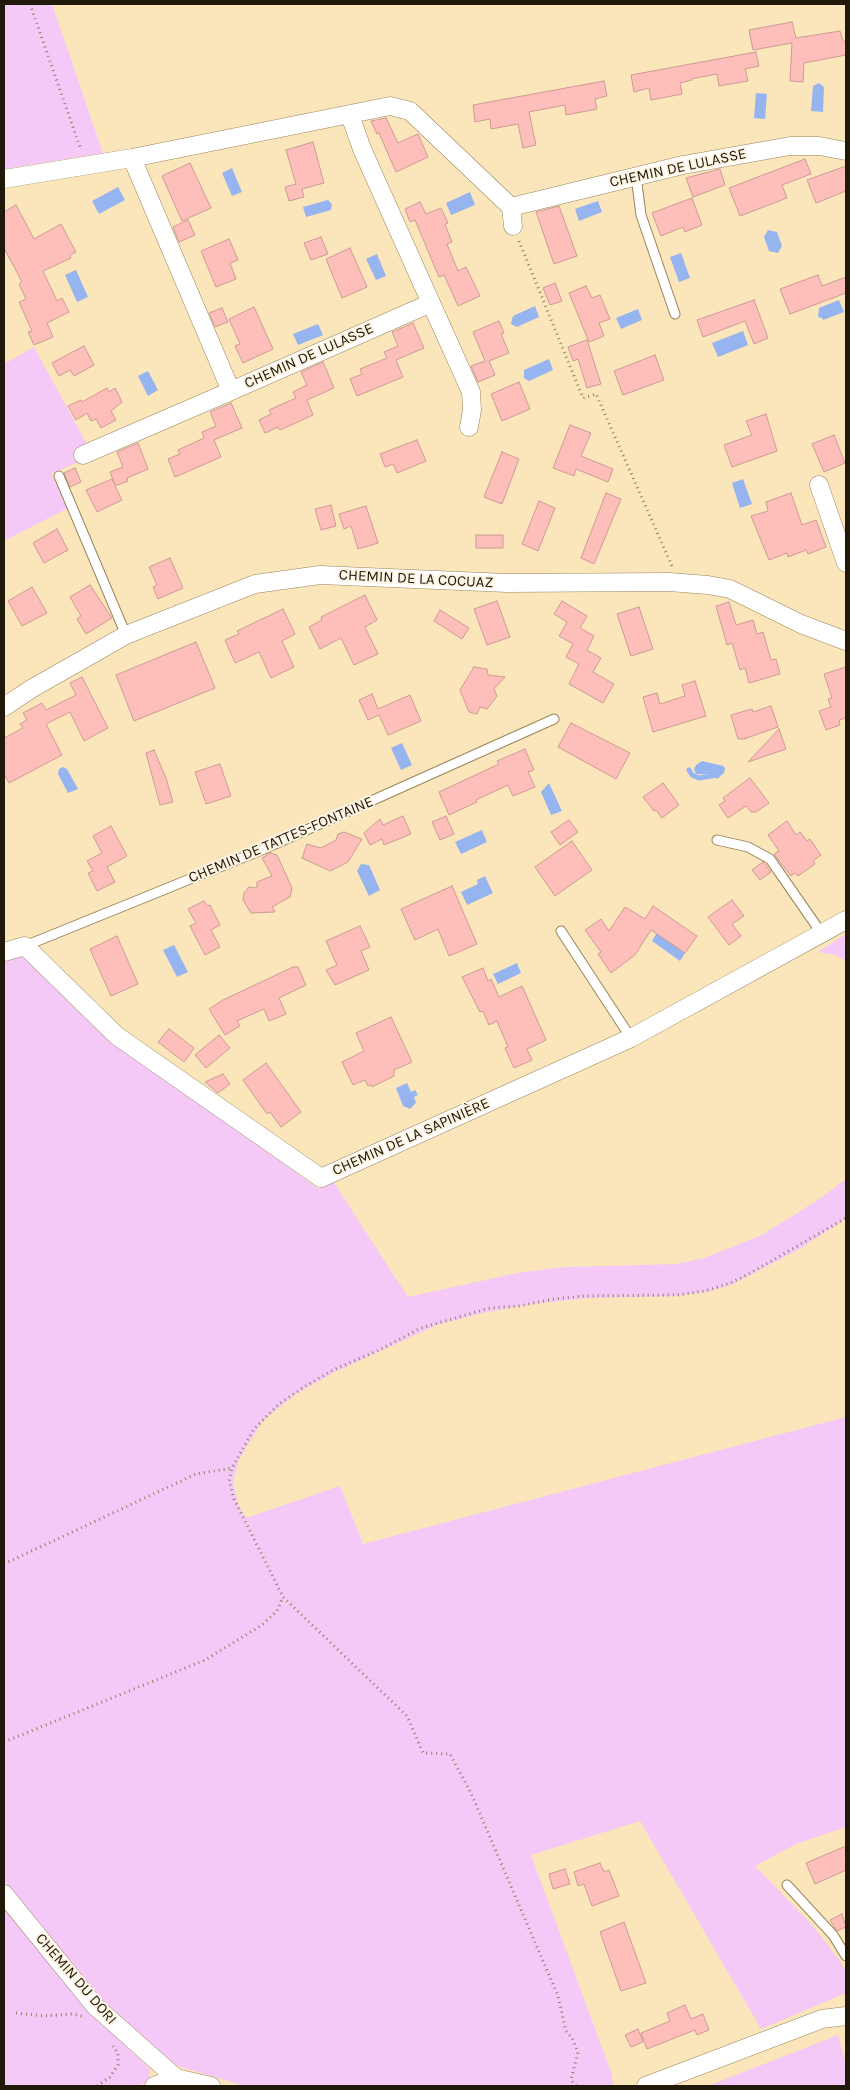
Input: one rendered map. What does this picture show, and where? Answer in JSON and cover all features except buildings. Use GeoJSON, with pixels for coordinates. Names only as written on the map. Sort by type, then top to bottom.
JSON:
{"type":"FeatureCollection","features":[{"type":"Feature","properties":{"kind":"street"},"geometry":{"type":"LineString","coordinates":[[4,179],[132,158],[390,106],[410,111],[511,207],[513,226]]}},
{"type":"Feature","properties":{"kind":"street"},"geometry":{"type":"LineString","coordinates":[[350,115],[362,149],[471,392],[472,410],[469,427]]}},
{"type":"Feature","properties":{"kind":"street","name":"CHEMIN DE LULASSE"},"geometry":{"type":"LineString","coordinates":[[511,207],[683,165],[790,146],[819,146],[846,152]]}},
{"type":"Feature","properties":{"kind":"street","name":"CHEMIN DE LULASSE"},"geometry":{"type":"LineString","coordinates":[[132,158],[231,391],[432,303]]}},
{"type":"Feature","properties":{"kind":"street"},"geometry":{"type":"LineString","coordinates":[[83,455],[231,391]]}},
{"type":"Feature","properties":{"kind":"street"},"geometry":{"type":"LineString","coordinates":[[819,485],[846,562]]}},
{"type":"Feature","properties":{"kind":"street","name":"CHEMIN DE LA COCUAZ"},"geometry":{"type":"LineString","coordinates":[[4,707],[31,689],[126,635],[255,584],[320,575],[507,583],[708,584],[730,589],[801,624],[846,641]]}},
{"type":"Feature","properties":{"kind":"street","name":"CHEMIN DE LA SAPINIÈRE"},"geometry":{"type":"LineString","coordinates":[[25,946],[117,1036],[321,1178],[631,1038],[846,920]]}},
{"type":"Feature","properties":{"kind":"street","name":"CHEMIN DE TATTES-FONTAINE"},"geometry":{"type":"LineString","coordinates":[[4,952],[25,946]]}},
{"type":"Feature","properties":{"kind":"street","name":"CHEMIN DU DORI"},"geometry":{"type":"LineString","coordinates":[[4,1894],[95,2006],[176,2078]]}},
{"type":"Feature","properties":{"kind":"street"},"geometry":{"type":"LineString","coordinates":[[646,2086],[822,2018],[846,2016]]}},
{"type":"Feature","properties":{"kind":"street"},"geometry":{"type":"LineString","coordinates":[[154,2086],[176,2078],[212,2086]]}},
{"type":"Feature","properties":{"kind":"lane"},"geometry":{"type":"LineString","coordinates":[[636,176],[641,215],[675,314]]}},
{"type":"Feature","properties":{"kind":"lane"},"geometry":{"type":"LineString","coordinates":[[59,476],[126,635]]}},
{"type":"Feature","properties":{"kind":"lane","name":"CHEMIN DE TATTES-FONTAINE"},"geometry":{"type":"LineString","coordinates":[[25,946],[264,849],[554,719]]}},
{"type":"Feature","properties":{"kind":"lane"},"geometry":{"type":"LineString","coordinates":[[717,840],[748,847],[770,860],[822,934]]}},
{"type":"Feature","properties":{"kind":"lane"},"geometry":{"type":"LineString","coordinates":[[562,930],[631,1038]]}},
{"type":"Feature","properties":{"kind":"lane"},"geometry":{"type":"LineString","coordinates":[[787,1886],[833,1935],[846,1956]]}},
{"type":"Feature","properties":{"kind":"path"},"geometry":{"type":"LineString","coordinates":[[30,4],[87,165]]}},
{"type":"Feature","properties":{"kind":"path"},"geometry":{"type":"LineString","coordinates":[[513,226],[584,398],[596,394],[679,583]]}},
{"type":"Feature","properties":{"kind":"path"},"geometry":{"type":"LineString","coordinates":[[576,2086],[570,2080],[578,2052],[572,2038],[566,2031],[558,1996],[471,1793],[450,1754],[424,1752],[407,1716],[283,1596],[234,1499],[229,1481],[232,1468],[254,1429],[279,1404],[333,1370],[377,1351],[421,1328],[490,1308],[519,1306],[554,1299],[584,1296],[677,1295],[705,1291],[747,1276],[846,1218]]}},
{"type":"Feature","properties":{"kind":"path"},"geometry":{"type":"LineString","coordinates":[[4,1564],[196,1474],[232,1468]]}},
{"type":"Feature","properties":{"kind":"path"},"geometry":{"type":"LineString","coordinates":[[4,1742],[205,1660],[262,1625],[277,1611],[283,1596]]}},
{"type":"Feature","properties":{"kind":"path"},"geometry":{"type":"LineString","coordinates":[[16,2013],[44,2016],[72,2014],[87,2018]]}},
{"type":"Feature","properties":{"kind":"path"},"geometry":{"type":"LineString","coordinates":[[97,2086],[110,2077],[118,2065],[118,2053],[109,2041]]}},
{"type":"Feature","properties":{"kind":"shaded area"},"geometry":{"type":"Polygon","coordinates":[[[4,4],[52,4],[103,153],[4,169],[4,4]]]}},
{"type":"Feature","properties":{"kind":"shaded area"},"geometry":{"type":"Polygon","coordinates":[[[34,347],[88,446],[74,452],[78,462],[51,474],[68,508],[4,541],[4,364],[34,347]]]}},
{"type":"Feature","properties":{"kind":"shaded area"},"geometry":{"type":"Polygon","coordinates":[[[846,934],[846,961],[835,955],[818,952],[846,934]]]}},
{"type":"Feature","properties":{"kind":"shaded area"},"geometry":{"type":"Polygon","coordinates":[[[24,951],[72,1006],[117,1045],[319,1189],[332,1180],[408,1297],[522,1272],[566,1267],[676,1264],[704,1258],[762,1235],[818,1200],[846,1179],[846,1219],[796,1251],[731,1285],[706,1292],[678,1296],[590,1298],[540,1303],[482,1313],[437,1325],[335,1372],[294,1395],[262,1422],[239,1459],[233,1482],[238,1504],[246,1518],[340,1486],[363,1544],[846,1417],[846,1827],[796,1844],[755,1866],[813,1926],[840,1961],[846,1971],[846,1993],[761,2029],[640,1821],[531,1855],[611,2072],[613,2083],[611,2086],[246,2086],[177,2066],[133,2033],[103,2004],[9,1888],[4,1881],[4,958],[24,951]]]}},
{"type":"Feature","properties":{"kind":"shaded area"},"geometry":{"type":"Polygon","coordinates":[[[4,1906],[104,2025],[150,2069],[149,2079],[145,2083],[137,2086],[4,2086],[4,1906]]]}},
{"type":"Feature","properties":{"kind":"shaded area"},"geometry":{"type":"Polygon","coordinates":[[[838,2035],[846,2064],[846,2086],[708,2086],[838,2035]]]}},
{"type":"Feature","properties":{"kind":"water"},"geometry":{"type":"Polygon","coordinates":[[[819,83],[824,87],[823,112],[811,111],[813,86],[819,83]]]}},
{"type":"Feature","properties":{"kind":"water"},"geometry":{"type":"Polygon","coordinates":[[[756,93],[767,94],[765,119],[754,118],[756,93]]]}},
{"type":"Feature","properties":{"kind":"water"},"geometry":{"type":"Polygon","coordinates":[[[232,168],[242,192],[232,196],[222,173],[232,168]]]}},
{"type":"Feature","properties":{"kind":"water"},"geometry":{"type":"Polygon","coordinates":[[[118,187],[125,200],[99,214],[92,201],[118,187]]]}},
{"type":"Feature","properties":{"kind":"water"},"geometry":{"type":"Polygon","coordinates":[[[470,192],[475,205],[451,215],[446,203],[470,192]]]}},
{"type":"Feature","properties":{"kind":"water"},"geometry":{"type":"Polygon","coordinates":[[[328,200],[332,204],[331,210],[306,217],[303,207],[328,200]]]}},
{"type":"Feature","properties":{"kind":"water"},"geometry":{"type":"Polygon","coordinates":[[[598,201],[602,212],[579,221],[575,209],[598,201]]]}},
{"type":"Feature","properties":{"kind":"water"},"geometry":{"type":"Polygon","coordinates":[[[768,230],[777,232],[782,246],[778,253],[769,251],[764,237],[768,230]]]}},
{"type":"Feature","properties":{"kind":"water"},"geometry":{"type":"Polygon","coordinates":[[[681,253],[690,278],[679,282],[670,257],[681,253]]]}},
{"type":"Feature","properties":{"kind":"water"},"geometry":{"type":"Polygon","coordinates":[[[377,254],[386,276],[376,280],[366,259],[377,254]]]}},
{"type":"Feature","properties":{"kind":"water"},"geometry":{"type":"Polygon","coordinates":[[[76,270],[88,297],[77,302],[65,275],[76,270]]]}},
{"type":"Feature","properties":{"kind":"water"},"geometry":{"type":"Polygon","coordinates":[[[839,300],[844,312],[823,320],[818,317],[819,308],[839,300]]]}},
{"type":"Feature","properties":{"kind":"water"},"geometry":{"type":"Polygon","coordinates":[[[535,306],[539,317],[517,327],[511,324],[513,316],[535,306]]]}},
{"type":"Feature","properties":{"kind":"water"},"geometry":{"type":"Polygon","coordinates":[[[638,309],[642,320],[621,329],[616,318],[638,309]]]}},
{"type":"Feature","properties":{"kind":"water"},"geometry":{"type":"Polygon","coordinates":[[[318,324],[323,335],[298,345],[293,334],[318,324]]]}},
{"type":"Feature","properties":{"kind":"water"},"geometry":{"type":"Polygon","coordinates":[[[743,331],[748,345],[718,357],[712,343],[743,331]]]}},
{"type":"Feature","properties":{"kind":"water"},"geometry":{"type":"Polygon","coordinates":[[[549,359],[553,370],[529,381],[524,378],[524,370],[549,359]]]}},
{"type":"Feature","properties":{"kind":"water"},"geometry":{"type":"Polygon","coordinates":[[[148,371],[158,390],[148,396],[138,376],[148,371]]]}},
{"type":"Feature","properties":{"kind":"water"},"geometry":{"type":"Polygon","coordinates":[[[743,479],[752,504],[740,508],[732,483],[743,479]]]}},
{"type":"Feature","properties":{"kind":"water"},"geometry":{"type":"Polygon","coordinates":[[[402,743],[412,765],[401,770],[391,748],[402,743]]]}},
{"type":"Feature","properties":{"kind":"water"},"geometry":{"type":"Polygon","coordinates":[[[702,761],[723,766],[725,768],[724,773],[717,779],[708,774],[696,774],[694,769],[702,761]]]}},
{"type":"Feature","properties":{"kind":"water"},"geometry":{"type":"Polygon","coordinates":[[[63,767],[67,769],[78,789],[68,793],[58,774],[59,769],[63,767]]]}},
{"type":"Feature","properties":{"kind":"water"},"geometry":{"type":"Polygon","coordinates":[[[549,783],[562,811],[551,815],[541,792],[549,783]]]}},
{"type":"Feature","properties":{"kind":"water"},"geometry":{"type":"Polygon","coordinates":[[[482,830],[487,842],[461,854],[455,842],[482,830]]]}},
{"type":"Feature","properties":{"kind":"water"},"geometry":{"type":"Polygon","coordinates":[[[361,864],[369,865],[380,890],[369,896],[357,871],[361,864]]]}},
{"type":"Feature","properties":{"kind":"water"},"geometry":{"type":"Polygon","coordinates":[[[485,876],[493,893],[467,905],[461,892],[478,884],[477,880],[485,876]]]}},
{"type":"Feature","properties":{"kind":"water"},"geometry":{"type":"Polygon","coordinates":[[[658,931],[669,942],[685,953],[680,961],[652,941],[658,931]]]}},
{"type":"Feature","properties":{"kind":"water"},"geometry":{"type":"Polygon","coordinates":[[[174,945],[188,972],[177,977],[163,950],[174,945]]]}},
{"type":"Feature","properties":{"kind":"water"},"geometry":{"type":"Polygon","coordinates":[[[517,963],[521,973],[498,984],[493,974],[517,963]]]}},
{"type":"Feature","properties":{"kind":"water"},"geometry":{"type":"Polygon","coordinates":[[[407,1083],[411,1092],[415,1090],[418,1095],[414,1097],[416,1103],[410,1109],[403,1106],[396,1088],[407,1083]]]}},
{"type":"Feature","properties":{"kind":"waterway"},"geometry":{"type":"LineString","coordinates":[[689,770],[692,775],[699,778],[712,776]]}}]}
